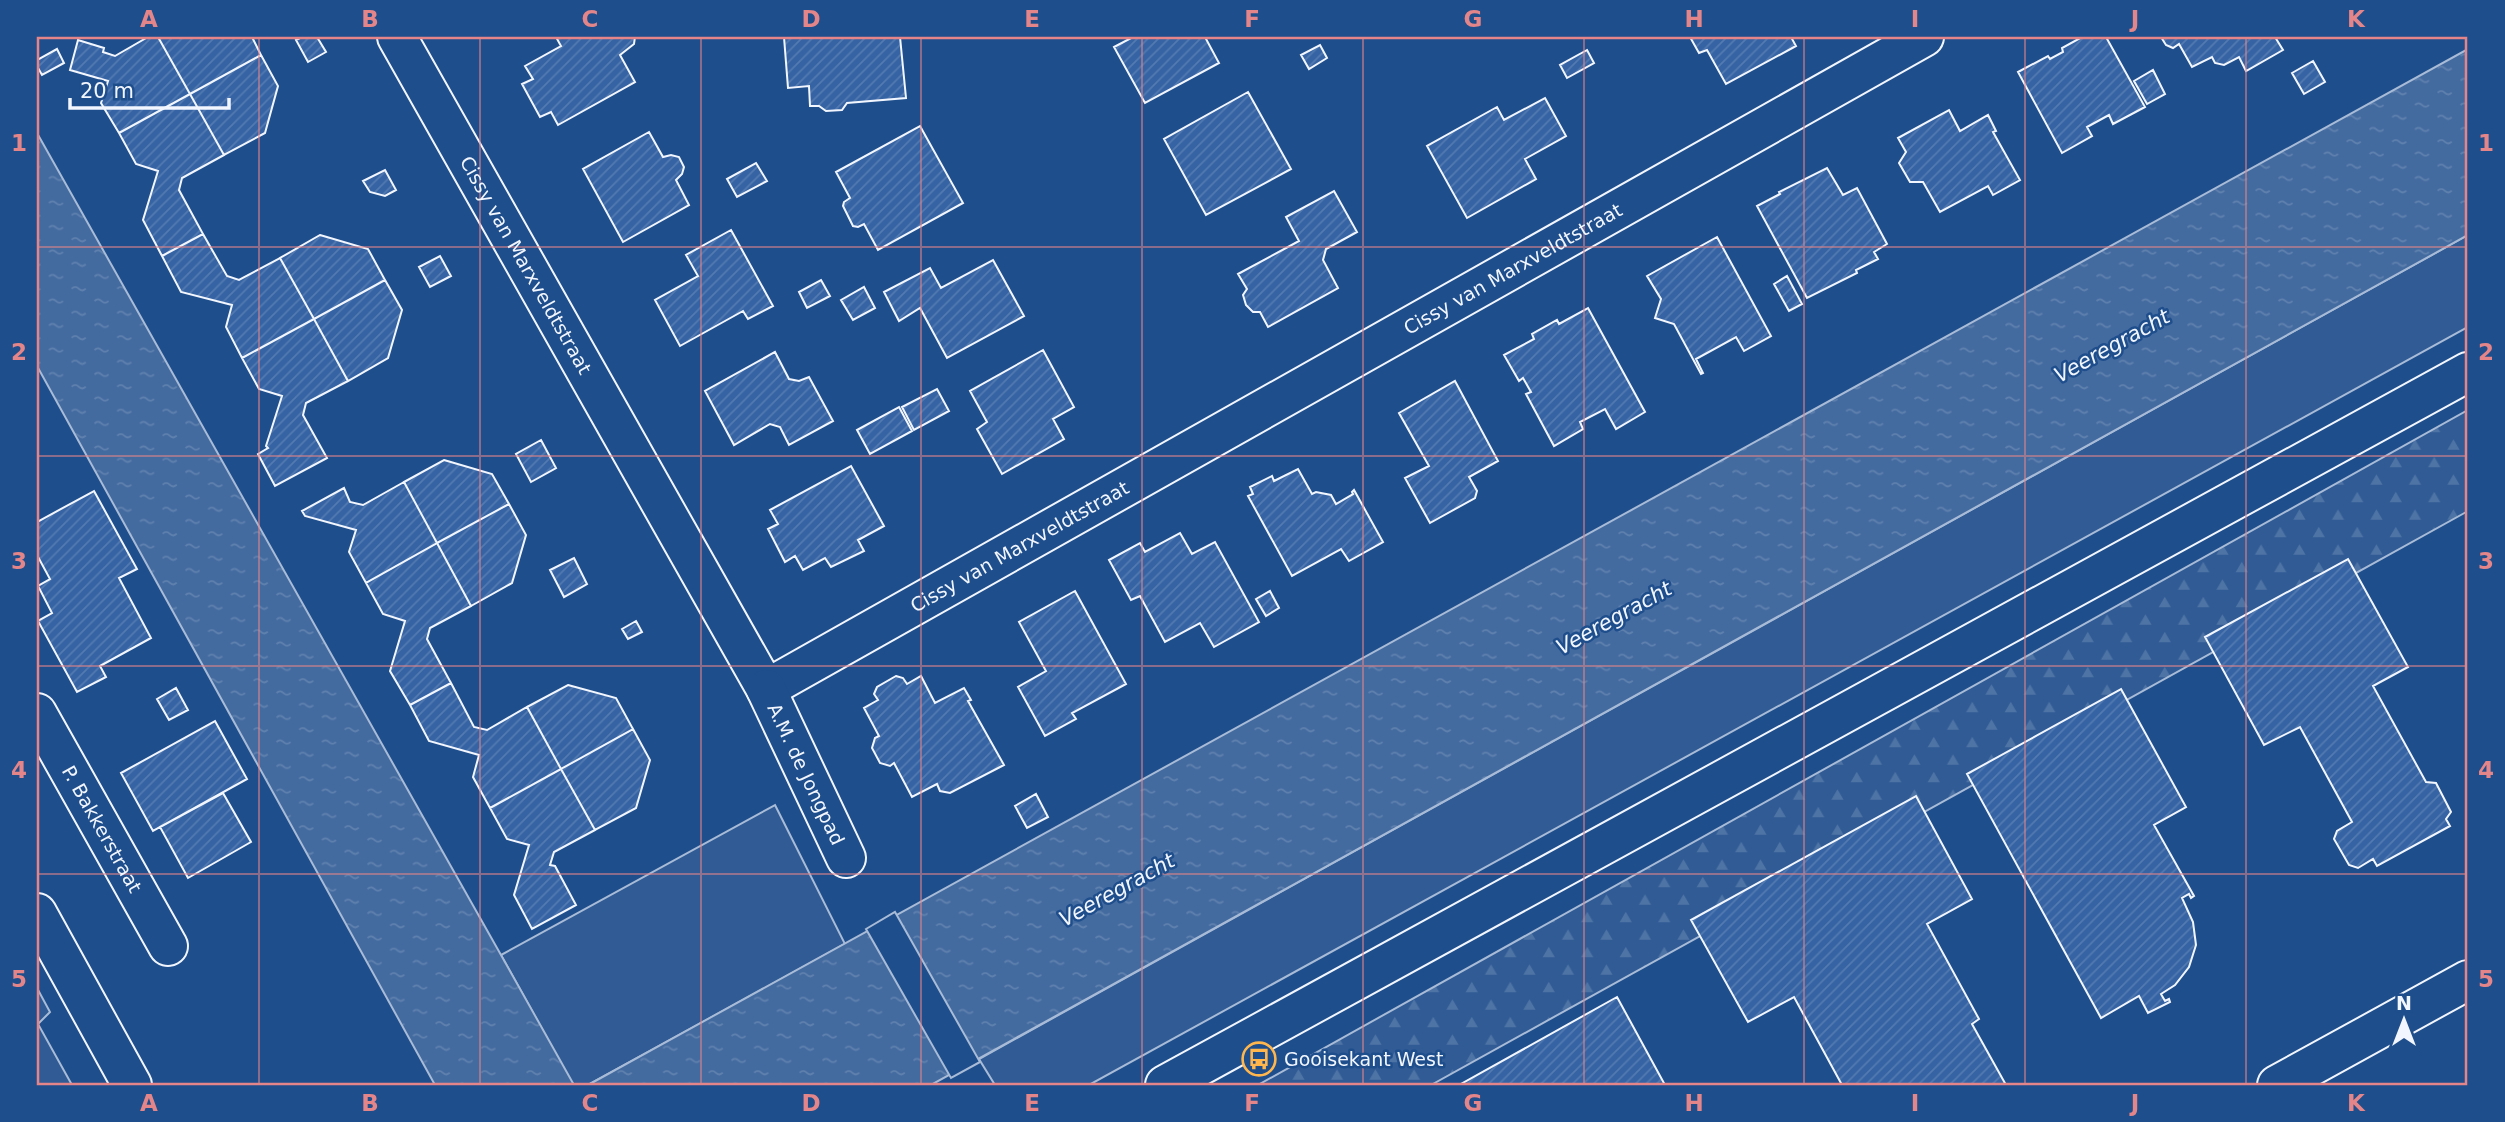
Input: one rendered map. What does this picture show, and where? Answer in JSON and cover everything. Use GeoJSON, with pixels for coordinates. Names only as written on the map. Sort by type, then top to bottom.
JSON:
{"type":"FeatureCollection","features":[{"type":"Feature","properties":{"kind":"street","name":"Cissy van Marxveldtstraat"},"geometry":{"type":"LineString","coordinates":[[397,37],[766,689],[1924,37]]}},
{"type":"Feature","properties":{"kind":"street"},"geometry":{"type":"LineString","coordinates":[[1165,1085],[2468,372]]}},
{"type":"Feature","properties":{"kind":"street","name":"A.M. de Jongpad"},"geometry":{"type":"LineString","coordinates":[[766,689],[846,858]]}},
{"type":"Feature","properties":{"kind":"street","name":"P. Bakkerstraat"},"geometry":{"type":"LineString","coordinates":[[37,713],[168,946]]}},
{"type":"Feature","properties":{"kind":"street"},"geometry":{"type":"LineString","coordinates":[[37,913],[132,1085]]}},
{"type":"Feature","properties":{"kind":"street"},"geometry":{"type":"LineString","coordinates":[[2277,1085],[2468,980]]}},
{"type":"Feature","properties":{"kind":"green space"},"geometry":{"type":"Polygon","coordinates":[[[2468,235],[2468,327],[1089,1085],[995,1085],[979,1059],[2468,235]]]}},
{"type":"Feature","properties":{"kind":"green space"},"geometry":{"type":"Polygon","coordinates":[[[2468,410],[2468,511],[1431,1085],[1258,1085],[2468,410]]]}},
{"type":"Feature","properties":{"kind":"green space"},"geometry":{"type":"Polygon","coordinates":[[[775,805],[845,944],[588,1085],[573,1085],[501,955],[775,805]]]}},
{"type":"Feature","properties":{"kind":"green space"},"geometry":{"type":"Polygon","coordinates":[[[37,988],[50,1012],[38,1024],[72,1085],[37,1085],[37,988]]]}},
{"type":"Feature","properties":{"kind":"water","name":"Veeregracht"},"geometry":{"type":"Polygon","coordinates":[[[2468,49],[2468,235],[931,1085],[588,1085],[2468,49]]]}},
{"type":"Feature","properties":{"kind":"water"},"geometry":{"type":"Polygon","coordinates":[[[37,133],[574,1085],[435,1085],[37,366],[37,133]]]}},
{"type":"Feature","properties":{"kind":"pier"},"geometry":{"type":"Polygon","coordinates":[[[895,912],[980,1062],[951,1078],[866,929],[895,912]]]}},
{"type":"Feature","properties":{"kind":"building"},"geometry":{"type":"Polygon","coordinates":[[[148,37],[158,37],[190,94],[119,133],[101,103],[108,81],[70,70],[78,40],[104,48],[103,52],[115,56],[148,37]]]}},
{"type":"Feature","properties":{"kind":"building"},"geometry":{"type":"Polygon","coordinates":[[[158,37],[252,37],[261,55],[190,94],[158,37]]]}},
{"type":"Feature","properties":{"kind":"building"},"geometry":{"type":"Polygon","coordinates":[[[302,37],[317,37],[326,52],[308,62],[296,40],[302,37]]]}},
{"type":"Feature","properties":{"kind":"building"},"geometry":{"type":"Polygon","coordinates":[[[556,37],[635,37],[634,44],[620,55],[635,82],[558,125],[551,112],[540,117],[522,84],[533,79],[525,66],[561,46],[556,37]]]}},
{"type":"Feature","properties":{"kind":"building"},"geometry":{"type":"Polygon","coordinates":[[[784,37],[900,37],[906,98],[847,103],[842,110],[826,111],[819,106],[810,106],[809,86],[788,88],[784,37]]]}},
{"type":"Feature","properties":{"kind":"building"},"geometry":{"type":"Polygon","coordinates":[[[1133,37],[1205,37],[1219,63],[1145,103],[1114,47],[1133,37]]]}},
{"type":"Feature","properties":{"kind":"building"},"geometry":{"type":"Polygon","coordinates":[[[1690,37],[1791,37],[1796,46],[1726,84],[1707,50],[1699,53],[1690,37]]]}},
{"type":"Feature","properties":{"kind":"building"},"geometry":{"type":"Polygon","coordinates":[[[2082,37],[2106,37],[2145,107],[2113,124],[2109,115],[2087,127],[2092,136],[2062,153],[2018,72],[2048,56],[2050,59],[2063,52],[2062,48],[2082,37]]]}},
{"type":"Feature","properties":{"kind":"building"},"geometry":{"type":"Polygon","coordinates":[[[2161,37],[2275,37],[2283,50],[2246,71],[2239,57],[2224,65],[2215,63],[2212,57],[2192,67],[2179,44],[2173,48],[2166,45],[2161,37]]]}},
{"type":"Feature","properties":{"kind":"building"},"geometry":{"type":"Polygon","coordinates":[[[1320,45],[1327,58],[1309,69],[1301,55],[1320,45]]]}},
{"type":"Feature","properties":{"kind":"building"},"geometry":{"type":"Polygon","coordinates":[[[57,49],[64,63],[42,75],[37,60],[57,49]]]}},
{"type":"Feature","properties":{"kind":"building"},"geometry":{"type":"Polygon","coordinates":[[[1587,50],[1594,63],[1567,78],[1560,65],[1587,50]]]}},
{"type":"Feature","properties":{"kind":"building"},"geometry":{"type":"Polygon","coordinates":[[[261,55],[278,86],[265,133],[224,155],[190,94],[261,55]]]}},
{"type":"Feature","properties":{"kind":"building"},"geometry":{"type":"Polygon","coordinates":[[[2313,61],[2325,82],[2304,94],[2292,73],[2313,61]]]}},
{"type":"Feature","properties":{"kind":"building"},"geometry":{"type":"Polygon","coordinates":[[[2153,70],[2165,94],[2147,104],[2134,81],[2153,70]]]}},
{"type":"Feature","properties":{"kind":"building"},"geometry":{"type":"Polygon","coordinates":[[[1248,92],[1291,169],[1206,215],[1164,139],[1248,92]]]}},
{"type":"Feature","properties":{"kind":"building"},"geometry":{"type":"Polygon","coordinates":[[[190,94],[224,155],[182,178],[179,190],[203,234],[162,256],[143,220],[158,171],[136,164],[119,133],[190,94]]]}},
{"type":"Feature","properties":{"kind":"building"},"geometry":{"type":"Polygon","coordinates":[[[1545,98],[1566,136],[1525,159],[1536,179],[1467,218],[1427,146],[1497,107],[1504,120],[1545,98]]]}},
{"type":"Feature","properties":{"kind":"building"},"geometry":{"type":"Polygon","coordinates":[[[1949,110],[1960,131],[1988,115],[1996,131],[1993,132],[2020,180],[1993,195],[1988,186],[1940,212],[1923,182],[1910,182],[1899,163],[1906,152],[1898,138],[1949,110]]]}},
{"type":"Feature","properties":{"kind":"building"},"geometry":{"type":"Polygon","coordinates":[[[920,126],[963,203],[878,250],[864,224],[853,226],[843,206],[850,198],[836,172],[920,126]]]}},
{"type":"Feature","properties":{"kind":"building"},"geometry":{"type":"Polygon","coordinates":[[[649,132],[663,157],[679,157],[684,167],[676,180],[689,205],[623,242],[583,169],[649,132]]]}},
{"type":"Feature","properties":{"kind":"building"},"geometry":{"type":"Polygon","coordinates":[[[756,163],[767,181],[737,197],[727,179],[756,163]]]}},
{"type":"Feature","properties":{"kind":"building"},"geometry":{"type":"Polygon","coordinates":[[[1827,168],[1843,195],[1857,188],[1887,244],[1874,252],[1878,259],[1856,270],[1857,273],[1807,298],[1757,206],[1827,168]]]}},
{"type":"Feature","properties":{"kind":"building"},"geometry":{"type":"Polygon","coordinates":[[[385,170],[396,190],[385,196],[370,192],[363,181],[385,170]]]}},
{"type":"Feature","properties":{"kind":"building"},"geometry":{"type":"Polygon","coordinates":[[[1334,191],[1357,232],[1326,249],[1323,260],[1338,288],[1268,327],[1260,312],[1253,312],[1246,305],[1243,295],[1247,289],[1238,274],[1299,241],[1286,217],[1334,191]]]}},
{"type":"Feature","properties":{"kind":"building"},"geometry":{"type":"Polygon","coordinates":[[[731,230],[773,306],[748,319],[743,311],[680,346],[655,300],[698,276],[686,255],[731,230]]]}},
{"type":"Feature","properties":{"kind":"building"},"geometry":{"type":"Polygon","coordinates":[[[203,234],[227,276],[239,280],[280,258],[314,319],[242,358],[226,327],[232,305],[181,292],[162,256],[203,234]]]}},
{"type":"Feature","properties":{"kind":"building"},"geometry":{"type":"Polygon","coordinates":[[[320,235],[368,249],[385,280],[314,319],[280,258],[320,235]]]}},
{"type":"Feature","properties":{"kind":"building"},"geometry":{"type":"Polygon","coordinates":[[[1717,237],[1771,336],[1744,351],[1736,337],[1696,359],[1703,373],[1701,374],[1674,324],[1655,318],[1661,299],[1647,276],[1717,237]]]}},
{"type":"Feature","properties":{"kind":"building"},"geometry":{"type":"Polygon","coordinates":[[[440,256],[451,276],[430,287],[419,267],[440,256]]]}},
{"type":"Feature","properties":{"kind":"building"},"geometry":{"type":"Polygon","coordinates":[[[993,260],[1024,316],[947,358],[920,308],[899,321],[884,292],[930,268],[941,288],[993,260]]]}},
{"type":"Feature","properties":{"kind":"building"},"geometry":{"type":"Polygon","coordinates":[[[1787,276],[1802,304],[1789,311],[1774,284],[1787,276]]]}},
{"type":"Feature","properties":{"kind":"building"},"geometry":{"type":"Polygon","coordinates":[[[385,280],[402,310],[388,358],[348,381],[314,319],[385,280]]]}},
{"type":"Feature","properties":{"kind":"building"},"geometry":{"type":"Polygon","coordinates":[[[821,280],[830,296],[807,308],[799,292],[821,280]]]}},
{"type":"Feature","properties":{"kind":"building"},"geometry":{"type":"Polygon","coordinates":[[[864,287],[875,308],[853,320],[841,300],[864,287]]]}},
{"type":"Feature","properties":{"kind":"building"},"geometry":{"type":"Polygon","coordinates":[[[1588,308],[1645,412],[1616,429],[1605,409],[1580,422],[1583,429],[1554,446],[1526,394],[1531,392],[1523,378],[1519,381],[1504,355],[1534,339],[1532,334],[1557,320],[1559,324],[1588,308]]]}},
{"type":"Feature","properties":{"kind":"building"},"geometry":{"type":"Polygon","coordinates":[[[314,319],[348,381],[306,403],[303,415],[327,458],[275,486],[258,454],[268,448],[266,446],[282,396],[259,389],[242,358],[314,319]]]}},
{"type":"Feature","properties":{"kind":"building"},"geometry":{"type":"Polygon","coordinates":[[[1043,350],[1074,407],[1053,419],[1064,439],[1002,474],[977,429],[987,422],[970,391],[1043,350]]]}},
{"type":"Feature","properties":{"kind":"building"},"geometry":{"type":"Polygon","coordinates":[[[775,352],[789,379],[799,381],[809,377],[833,421],[789,445],[780,427],[770,424],[734,445],[705,391],[775,352]]]}},
{"type":"Feature","properties":{"kind":"building"},"geometry":{"type":"Polygon","coordinates":[[[1455,381],[1498,461],[1469,477],[1477,491],[1475,498],[1430,523],[1405,478],[1429,466],[1399,413],[1455,381]]]}},
{"type":"Feature","properties":{"kind":"building"},"geometry":{"type":"Polygon","coordinates":[[[937,389],[949,411],[914,430],[902,407],[937,389]]]}},
{"type":"Feature","properties":{"kind":"building"},"geometry":{"type":"Polygon","coordinates":[[[899,407],[912,431],[870,454],[857,430],[899,407]]]}},
{"type":"Feature","properties":{"kind":"building"},"geometry":{"type":"Polygon","coordinates":[[[541,440],[556,468],[531,482],[516,454],[541,440]]]}},
{"type":"Feature","properties":{"kind":"building"},"geometry":{"type":"Polygon","coordinates":[[[444,460],[492,474],[509,504],[437,543],[404,482],[444,460]]]}},
{"type":"Feature","properties":{"kind":"building"},"geometry":{"type":"Polygon","coordinates":[[[851,466],[884,526],[858,540],[864,551],[831,567],[825,558],[803,570],[795,556],[785,562],[768,529],[778,524],[770,510],[851,466]]]}},
{"type":"Feature","properties":{"kind":"building"},"geometry":{"type":"Polygon","coordinates":[[[1298,469],[1312,494],[1316,492],[1331,495],[1336,504],[1353,494],[1354,490],[1383,542],[1349,561],[1341,549],[1292,576],[1248,496],[1253,494],[1250,487],[1272,476],[1274,481],[1298,469]]]}},
{"type":"Feature","properties":{"kind":"building"},"geometry":{"type":"Polygon","coordinates":[[[404,482],[437,543],[366,583],[349,552],[356,530],[305,516],[302,511],[344,488],[350,502],[363,505],[404,482]]]}},
{"type":"Feature","properties":{"kind":"building"},"geometry":{"type":"Polygon","coordinates":[[[94,491],[137,569],[119,578],[151,638],[100,666],[106,677],[77,692],[38,621],[52,613],[38,586],[50,579],[37,555],[37,522],[94,491]]]}},
{"type":"Feature","properties":{"kind":"building"},"geometry":{"type":"Polygon","coordinates":[[[509,504],[526,535],[512,583],[471,606],[437,543],[509,504]]]}},
{"type":"Feature","properties":{"kind":"building"},"geometry":{"type":"Polygon","coordinates":[[[1180,533],[1192,554],[1215,542],[1259,622],[1214,647],[1200,623],[1165,642],[1140,596],[1131,600],[1109,560],[1140,543],[1145,552],[1180,533]]]}},
{"type":"Feature","properties":{"kind":"building"},"geometry":{"type":"Polygon","coordinates":[[[437,543],[471,606],[430,628],[427,639],[451,683],[410,705],[390,671],[405,621],[383,614],[366,583],[437,543]]]}},
{"type":"Feature","properties":{"kind":"building"},"geometry":{"type":"Polygon","coordinates":[[[574,558],[587,584],[564,597],[550,570],[574,558]]]}},
{"type":"Feature","properties":{"kind":"building"},"geometry":{"type":"Polygon","coordinates":[[[2348,559],[2408,667],[2373,686],[2426,782],[2436,783],[2451,812],[2446,819],[2450,826],[2377,866],[2373,859],[2358,868],[2349,865],[2334,839],[2337,831],[2352,822],[2300,727],[2264,745],[2205,637],[2348,559]]]}},
{"type":"Feature","properties":{"kind":"building"},"geometry":{"type":"Polygon","coordinates":[[[1075,591],[1126,684],[1072,713],[1076,719],[1045,736],[1018,687],[1046,671],[1019,622],[1075,591]]]}},
{"type":"Feature","properties":{"kind":"building"},"geometry":{"type":"Polygon","coordinates":[[[1270,591],[1279,608],[1266,616],[1256,599],[1270,591]]]}},
{"type":"Feature","properties":{"kind":"building"},"geometry":{"type":"Polygon","coordinates":[[[636,621],[642,632],[628,639],[622,629],[636,621]]]}},
{"type":"Feature","properties":{"kind":"building"},"geometry":{"type":"Polygon","coordinates":[[[896,676],[903,678],[907,684],[921,676],[935,703],[964,688],[971,700],[968,701],[1004,765],[950,793],[940,791],[937,784],[912,797],[894,763],[890,766],[880,763],[872,748],[875,738],[879,736],[864,708],[878,700],[874,694],[877,687],[896,676]]]}},
{"type":"Feature","properties":{"kind":"building"},"geometry":{"type":"Polygon","coordinates":[[[451,683],[474,727],[487,730],[527,707],[561,769],[490,808],[473,777],[479,755],[429,741],[410,705],[451,683]]]}},
{"type":"Feature","properties":{"kind":"building"},"geometry":{"type":"Polygon","coordinates":[[[568,685],[616,698],[633,729],[561,769],[527,707],[568,685]]]}},
{"type":"Feature","properties":{"kind":"building"},"geometry":{"type":"Polygon","coordinates":[[[176,688],[188,710],[169,720],[157,699],[176,688]]]}},
{"type":"Feature","properties":{"kind":"building"},"geometry":{"type":"Polygon","coordinates":[[[2121,689],[2186,807],[2154,825],[2194,896],[2191,898],[2189,894],[2182,898],[2193,922],[2196,945],[2189,967],[2175,985],[2161,994],[2165,1001],[2169,999],[2170,1002],[2148,1013],[2139,996],[2101,1018],[1967,774],[2121,689]]]}},
{"type":"Feature","properties":{"kind":"building"},"geometry":{"type":"Polygon","coordinates":[[[215,721],[247,779],[153,831],[121,773],[215,721]]]}},
{"type":"Feature","properties":{"kind":"building"},"geometry":{"type":"Polygon","coordinates":[[[633,729],[650,760],[636,808],[595,830],[561,769],[633,729]]]}},
{"type":"Feature","properties":{"kind":"building"},"geometry":{"type":"Polygon","coordinates":[[[561,769],[595,830],[554,852],[550,865],[555,866],[576,905],[532,929],[514,895],[529,845],[507,839],[490,808],[561,769]]]}},
{"type":"Feature","properties":{"kind":"building"},"geometry":{"type":"Polygon","coordinates":[[[223,793],[251,842],[188,878],[160,827],[223,793]]]}},
{"type":"Feature","properties":{"kind":"building"},"geometry":{"type":"Polygon","coordinates":[[[1036,794],[1048,817],[1027,828],[1015,806],[1036,794]]]}},
{"type":"Feature","properties":{"kind":"building"},"geometry":{"type":"Polygon","coordinates":[[[1916,796],[1972,899],[1927,924],[1979,1019],[1972,1024],[2006,1085],[1842,1085],[1794,997],[1748,1022],[1691,920],[1916,796]]]}},
{"type":"Feature","properties":{"kind":"building"},"geometry":{"type":"Polygon","coordinates":[[[1617,997],[1665,1085],[1461,1084],[1617,997]]]}},
{"type":"Feature","properties":{"kind":"place","name":"Gooisekant West"},"geometry":{"type":"Point","coordinates":[1259,1059]}}]}
